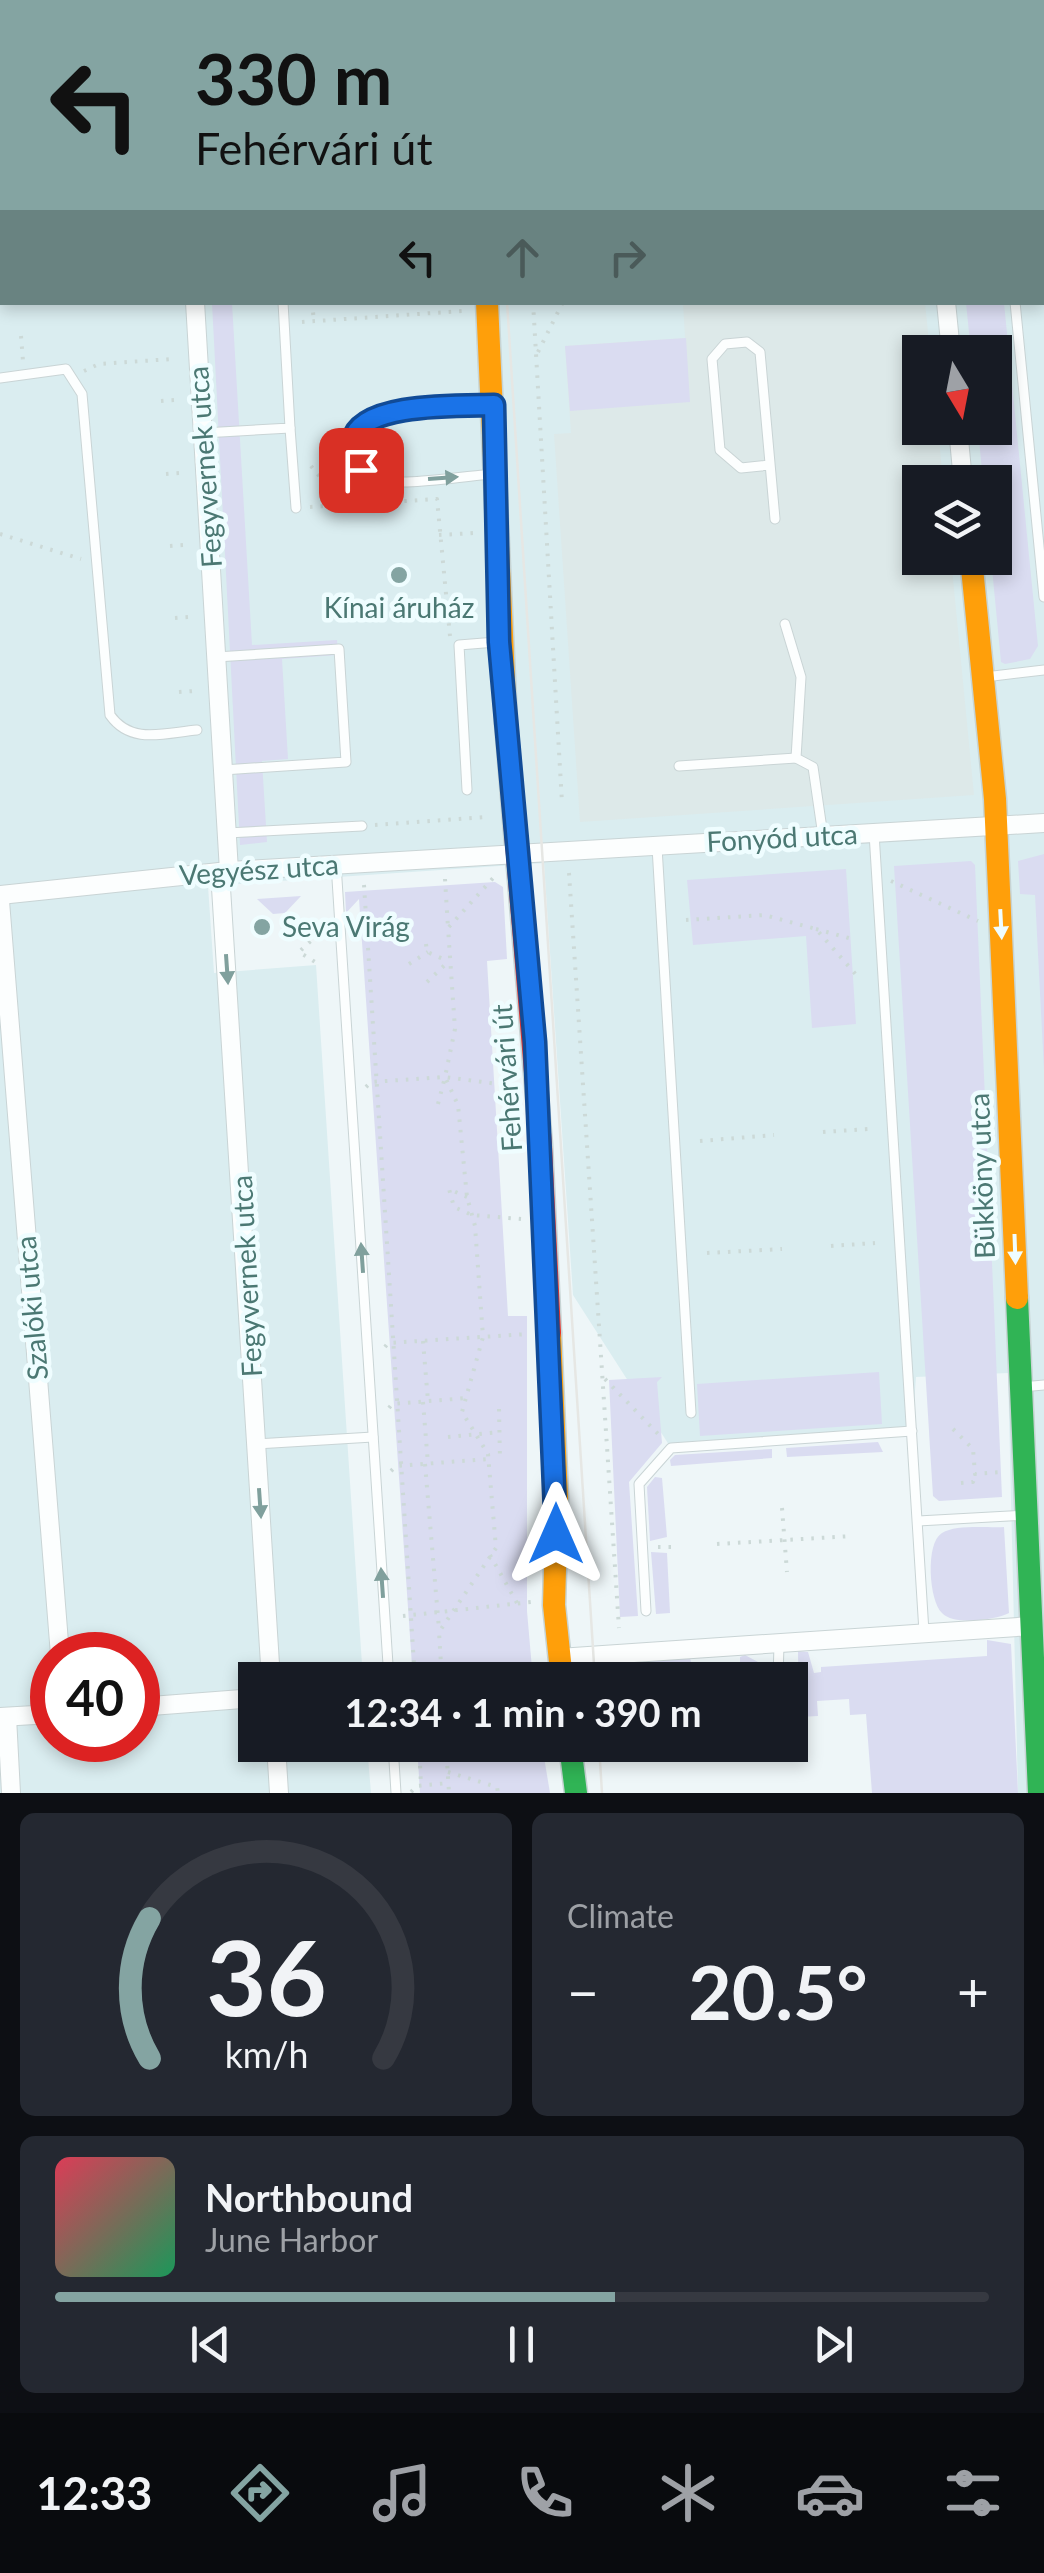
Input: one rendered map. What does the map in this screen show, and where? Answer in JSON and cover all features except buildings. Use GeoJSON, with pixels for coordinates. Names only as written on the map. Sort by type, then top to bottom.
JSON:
{"type":"FeatureCollection","features":[{"type":"Feature","properties":{"kind":"street","name":"Fegyvernek utca"},"geometry":{"type":"LineString","coordinates":[[195,305],[270,1662]]}},
{"type":"Feature","properties":{"kind":"street"},"geometry":{"type":"LineString","coordinates":[[946,305],[949,335]]}},
{"type":"Feature","properties":{"kind":"street","name":"Fehérvári út"},"geometry":{"type":"LineString","coordinates":[[479,306],[494,405],[499,642],[543,1182],[556,1498],[554,1605],[559,1662]]}},
{"type":"Feature","properties":{"kind":"street","name":"Bükköny utca"},"geometry":{"type":"LineString","coordinates":[[972,575],[996,827],[1032,1386],[1026,1515],[1039,1793]]}},
{"type":"Feature","properties":{"kind":"street","name":"Fonyód utca"},"geometry":{"type":"LineString","coordinates":[[519,854],[1044,823]]}},
{"type":"Feature","properties":{"kind":"street","name":"Vegyész utca"},"geometry":{"type":"LineString","coordinates":[[0,898],[225,871],[519,854]]}},
{"type":"Feature","properties":{"kind":"street","name":"Szalóki utca"},"geometry":{"type":"LineString","coordinates":[[0,898],[58,1632]]}},
{"type":"Feature","properties":{"kind":"street"},"geometry":{"type":"LineString","coordinates":[[615,1662],[779,1641],[1032,1626]]}},
{"type":"Feature","properties":{"kind":"street"},"geometry":{"type":"LineString","coordinates":[[160,1705],[238,1699]]}},
{"type":"Feature","properties":{"kind":"street"},"geometry":{"type":"LineString","coordinates":[[11,1793],[4,1717],[30,1715]]}},
{"type":"Feature","properties":{"kind":"street"},"geometry":{"type":"LineString","coordinates":[[277,1762],[279,1793]]}},
{"type":"Feature","properties":{"kind":"street"},"geometry":{"type":"LineString","coordinates":[[572,1762],[576,1793]]}},
{"type":"Feature","properties":{"kind":"lane"},"geometry":{"type":"LineString","coordinates":[[283,305],[296,508]]}},
{"type":"Feature","properties":{"kind":"lane"},"geometry":{"type":"LineString","coordinates":[[1015,305],[1044,597]]}},
{"type":"Feature","properties":{"kind":"lane"},"geometry":{"type":"LineString","coordinates":[[770,465],[740,468],[720,450],[712,359],[725,344],[747,342],[760,352],[775,519]]}},
{"type":"Feature","properties":{"kind":"lane"},"geometry":{"type":"LineString","coordinates":[[0,378],[66,370],[82,394],[110,716],[120,729],[134,736],[197,730]]}},
{"type":"Feature","properties":{"kind":"lane"},"geometry":{"type":"LineString","coordinates":[[494,405],[382,413],[354,433],[351,449],[356,465],[369,478],[387,482],[497,474]]}},
{"type":"Feature","properties":{"kind":"lane"},"geometry":{"type":"LineString","coordinates":[[203,433],[290,428]]}},
{"type":"Feature","properties":{"kind":"lane"},"geometry":{"type":"LineString","coordinates":[[785,624],[800,677],[796,758]]}},
{"type":"Feature","properties":{"kind":"lane"},"geometry":{"type":"LineString","coordinates":[[466,790],[459,645],[499,642]]}},
{"type":"Feature","properties":{"kind":"lane"},"geometry":{"type":"LineString","coordinates":[[216,657],[339,649],[345,743],[346,762],[223,770]]}},
{"type":"Feature","properties":{"kind":"lane"},"geometry":{"type":"LineString","coordinates":[[982,677],[1044,670]]}},
{"type":"Feature","properties":{"kind":"lane"},"geometry":{"type":"LineString","coordinates":[[679,766],[796,758],[813,767],[823,836]]}},
{"type":"Feature","properties":{"kind":"lane"},"geometry":{"type":"LineString","coordinates":[[227,833],[362,826]]}},
{"type":"Feature","properties":{"kind":"lane"},"geometry":{"type":"LineString","coordinates":[[874,834],[924,1632]]}},
{"type":"Feature","properties":{"kind":"lane"},"geometry":{"type":"LineString","coordinates":[[657,845],[691,1413]]}},
{"type":"Feature","properties":{"kind":"lane"},"geometry":{"type":"LineString","coordinates":[[336,864],[388,1662]]}},
{"type":"Feature","properties":{"kind":"lane"},"geometry":{"type":"LineString","coordinates":[[646,1611],[638,1484],[671,1448],[912,1431]]}},
{"type":"Feature","properties":{"kind":"lane"},"geometry":{"type":"LineString","coordinates":[[256,1444],[373,1437]]}},
{"type":"Feature","properties":{"kind":"lane"},"geometry":{"type":"LineString","coordinates":[[918,1521],[1026,1515]]}},
{"type":"Feature","properties":{"kind":"lane"},"geometry":{"type":"LineString","coordinates":[[778,1662],[779,1641]]}},
{"type":"Feature","properties":{"kind":"lane"},"geometry":{"type":"LineString","coordinates":[[394,1762],[396,1793]]}},
{"type":"Feature","properties":{"kind":"path"},"geometry":{"type":"LineString","coordinates":[[312,305],[314,322]]}},
{"type":"Feature","properties":{"kind":"path"},"geometry":{"type":"LineString","coordinates":[[533,305],[562,803]]}},
{"type":"Feature","properties":{"kind":"path"},"geometry":{"type":"LineString","coordinates":[[536,355],[562,305]]}},
{"type":"Feature","properties":{"kind":"path"},"geometry":{"type":"LineString","coordinates":[[300,322],[479,306]]}},
{"type":"Feature","properties":{"kind":"path"},"geometry":{"type":"LineString","coordinates":[[21,336],[24,375]]}},
{"type":"Feature","properties":{"kind":"path"},"geometry":{"type":"LineString","coordinates":[[161,401],[175,400]]}},
{"type":"Feature","properties":{"kind":"path"},"geometry":{"type":"LineString","coordinates":[[292,447],[343,505]]}},
{"type":"Feature","properties":{"kind":"path"},"geometry":{"type":"LineString","coordinates":[[166,474],[180,473]]}},
{"type":"Feature","properties":{"kind":"path"},"geometry":{"type":"LineString","coordinates":[[296,508],[437,499],[446,632],[459,645]]}},
{"type":"Feature","properties":{"kind":"path"},"geometry":{"type":"LineString","coordinates":[[440,535],[482,532]]}},
{"type":"Feature","properties":{"kind":"path"},"geometry":{"type":"LineString","coordinates":[[0,534],[77,556],[98,568]]}},
{"type":"Feature","properties":{"kind":"path"},"geometry":{"type":"LineString","coordinates":[[170,546],[184,545]]}},
{"type":"Feature","properties":{"kind":"path"},"geometry":{"type":"LineString","coordinates":[[175,618],[189,616]]}},
{"type":"Feature","properties":{"kind":"path"},"geometry":{"type":"LineString","coordinates":[[179,692],[194,691]]}},
{"type":"Feature","properties":{"kind":"path"},"geometry":{"type":"LineString","coordinates":[[362,826],[485,817]]}},
{"type":"Feature","properties":{"kind":"path"},"geometry":{"type":"LineString","coordinates":[[568,868],[619,1628]]}},
{"type":"Feature","properties":{"kind":"path"},"geometry":{"type":"LineString","coordinates":[[448,928],[496,876]]}},
{"type":"Feature","properties":{"kind":"path"},"geometry":{"type":"LineString","coordinates":[[438,1104],[456,1029],[445,879]]}},
{"type":"Feature","properties":{"kind":"path"},"geometry":{"type":"LineString","coordinates":[[892,881],[1002,933]]}},
{"type":"Feature","properties":{"kind":"path"},"geometry":{"type":"LineString","coordinates":[[364,885],[414,1662]]}},
{"type":"Feature","properties":{"kind":"path"},"geometry":{"type":"LineString","coordinates":[[686,920],[764,915],[856,940]]}},
{"type":"Feature","properties":{"kind":"path"},"geometry":{"type":"LineString","coordinates":[[816,929],[859,978]]}},
{"type":"Feature","properties":{"kind":"path"},"geometry":{"type":"LineString","coordinates":[[318,934],[299,952],[320,965]]}},
{"type":"Feature","properties":{"kind":"path"},"geometry":{"type":"LineString","coordinates":[[426,944],[428,952]]}},
{"type":"Feature","properties":{"kind":"path"},"geometry":{"type":"LineString","coordinates":[[428,952],[449,961]]}},
{"type":"Feature","properties":{"kind":"path"},"geometry":{"type":"LineString","coordinates":[[409,964],[428,952]]}},
{"type":"Feature","properties":{"kind":"path"},"geometry":{"type":"LineString","coordinates":[[427,982],[449,961]]}},
{"type":"Feature","properties":{"kind":"path"},"geometry":{"type":"LineString","coordinates":[[377,1082],[445,1077],[518,1087]]}},
{"type":"Feature","properties":{"kind":"path"},"geometry":{"type":"LineString","coordinates":[[439,1632],[496,1548],[489,1459],[462,1412],[483,1338],[458,1106],[445,1077]]}},
{"type":"Feature","properties":{"kind":"path"},"geometry":{"type":"LineString","coordinates":[[823,1132],[868,1129]]}},
{"type":"Feature","properties":{"kind":"path"},"geometry":{"type":"LineString","coordinates":[[700,1141],[774,1136]]}},
{"type":"Feature","properties":{"kind":"path"},"geometry":{"type":"LineString","coordinates":[[468,1197],[450,1189],[454,1207],[472,1215],[526,1219]]}},
{"type":"Feature","properties":{"kind":"path"},"geometry":{"type":"LineString","coordinates":[[830,1246],[875,1243]]}},
{"type":"Feature","properties":{"kind":"path"},"geometry":{"type":"LineString","coordinates":[[708,1254],[782,1248]]}},
{"type":"Feature","properties":{"kind":"path"},"geometry":{"type":"LineString","coordinates":[[393,1343],[533,1334]]}},
{"type":"Feature","properties":{"kind":"path"},"geometry":{"type":"LineString","coordinates":[[424,1341],[426,1464],[441,1662]]}},
{"type":"Feature","properties":{"kind":"path"},"geometry":{"type":"LineString","coordinates":[[605,1378],[671,1448]]}},
{"type":"Feature","properties":{"kind":"path"},"geometry":{"type":"LineString","coordinates":[[397,1404],[467,1398]]}},
{"type":"Feature","properties":{"kind":"path"},"geometry":{"type":"LineString","coordinates":[[499,1409],[500,1460]]}},
{"type":"Feature","properties":{"kind":"path"},"geometry":{"type":"LineString","coordinates":[[953,1430],[972,1449],[973,1482],[961,1483]]}},
{"type":"Feature","properties":{"kind":"path"},"geometry":{"type":"LineString","coordinates":[[448,1437],[499,1432]]}},
{"type":"Feature","properties":{"kind":"path"},"geometry":{"type":"LineString","coordinates":[[401,1465],[489,1459]]}},
{"type":"Feature","properties":{"kind":"path"},"geometry":{"type":"LineString","coordinates":[[975,1474],[1007,1472]]}},
{"type":"Feature","properties":{"kind":"path"},"geometry":{"type":"LineString","coordinates":[[782,1508],[787,1572]]}},
{"type":"Feature","properties":{"kind":"path"},"geometry":{"type":"LineString","coordinates":[[717,1544],[852,1536]]}},
{"type":"Feature","properties":{"kind":"path"},"geometry":{"type":"LineString","coordinates":[[490,1556],[516,1604]]}},
{"type":"Feature","properties":{"kind":"path"},"geometry":{"type":"LineString","coordinates":[[411,1612],[531,1602]]}},
{"type":"Feature","properties":{"kind":"path"},"geometry":{"type":"LineString","coordinates":[[420,1762],[421,1785]]}},
{"type":"Feature","properties":{"kind":"path"},"geometry":{"type":"LineString","coordinates":[[447,1762],[450,1793]]}},
{"type":"Feature","properties":{"kind":"path"},"geometry":{"type":"LineString","coordinates":[[448,1772],[497,1787],[498,1793]]}},
{"type":"Feature","properties":{"kind":"path"},"geometry":{"type":"LineString","coordinates":[[410,1793],[421,1785],[449,1783]]}},
{"type":"Feature","properties":{"kind":"shaded area"},"geometry":{"type":"Polygon","coordinates":[[[0,305],[1044,305],[1044,1793],[1018,1793],[1008,1373],[916,1377],[912,1431],[671,1448],[573,1295],[544,863],[208,886],[214,973],[316,965],[362,1662],[238,1662],[238,1762],[368,1762],[371,1793],[0,1793],[0,305]]]}},
{"type":"Feature","properties":{"kind":"shaded area"},"geometry":{"type":"Polygon","coordinates":[[[212,305],[232,305],[252,645],[337,640],[338,655],[282,659],[288,759],[262,761],[267,842],[240,845],[212,305]]]}},
{"type":"Feature","properties":{"kind":"shaded area"},"geometry":{"type":"Polygon","coordinates":[[[683,305],[925,305],[928,335],[902,335],[902,445],[940,445],[941,465],[902,465],[902,575],[953,575],[974,795],[580,822],[554,434],[571,433],[565,346],[685,338],[683,305]]]}},
{"type":"Feature","properties":{"kind":"shaded area"},"geometry":{"type":"Polygon","coordinates":[[[966,305],[1004,305],[1007,335],[969,335],[966,305]]]}},
{"type":"Feature","properties":{"kind":"shaded area"},"geometry":{"type":"Polygon","coordinates":[[[686,338],[690,402],[570,411],[565,346],[686,338]]]}},
{"type":"Feature","properties":{"kind":"shaded area"},"geometry":{"type":"Polygon","coordinates":[[[1012,384],[1038,646],[1030,659],[1005,664],[1001,662],[993,575],[1012,575],[1012,465],[981,465],[980,445],[1012,445],[1012,384]]]}},
{"type":"Feature","properties":{"kind":"shaded area"},"geometry":{"type":"Polygon","coordinates":[[[1044,854],[1044,1070],[1035,895],[1020,894],[1018,861],[1044,854]]]}},
{"type":"Feature","properties":{"kind":"shaded area"},"geometry":{"type":"Polygon","coordinates":[[[971,861],[975,865],[1002,1497],[939,1501],[933,1496],[894,866],[971,861]]]}},
{"type":"Feature","properties":{"kind":"shaded area"},"geometry":{"type":"Polygon","coordinates":[[[846,869],[856,1024],[812,1028],[806,936],[693,945],[687,880],[846,869]]]}},
{"type":"Feature","properties":{"kind":"shaded area"},"geometry":{"type":"Polygon","coordinates":[[[495,882],[503,887],[507,959],[487,961],[508,1316],[527,1316],[527,1611],[531,1662],[412,1662],[359,899],[346,913],[345,892],[495,882]]]}},
{"type":"Feature","properties":{"kind":"shaded area"},"geometry":{"type":"Polygon","coordinates":[[[301,896],[285,913],[273,914],[257,899],[301,896]]]}},
{"type":"Feature","properties":{"kind":"shaded area"},"geometry":{"type":"Polygon","coordinates":[[[879,1372],[882,1424],[700,1436],[697,1384],[879,1372]]]}},
{"type":"Feature","properties":{"kind":"shaded area"},"geometry":{"type":"Polygon","coordinates":[[[662,1377],[657,1382],[662,1443],[629,1482],[638,1616],[620,1617],[609,1380],[662,1377]]]}},
{"type":"Feature","properties":{"kind":"shaded area"},"geometry":{"type":"Polygon","coordinates":[[[878,1442],[883,1452],[787,1457],[786,1448],[878,1442]]]}},
{"type":"Feature","properties":{"kind":"shaded area"},"geometry":{"type":"Polygon","coordinates":[[[772,1449],[772,1458],[671,1466],[670,1460],[675,1455],[772,1449]]]}},
{"type":"Feature","properties":{"kind":"shaded area"},"geometry":{"type":"Polygon","coordinates":[[[655,1477],[662,1478],[667,1537],[650,1541],[647,1487],[655,1477]]]}},
{"type":"Feature","properties":{"kind":"shaded area"},"geometry":{"type":"Polygon","coordinates":[[[1004,1527],[1009,1613],[975,1620],[942,1613],[932,1585],[931,1560],[937,1539],[955,1528],[1004,1527]]]}},
{"type":"Feature","properties":{"kind":"shaded area"},"geometry":{"type":"Polygon","coordinates":[[[651,1552],[667,1553],[670,1613],[656,1614],[651,1552]]]}},
{"type":"Feature","properties":{"kind":"shaded area"},"geometry":{"type":"Polygon","coordinates":[[[987,1640],[1011,1644],[1018,1793],[872,1793],[866,1714],[850,1715],[849,1699],[817,1701],[818,1716],[808,1717],[808,1662],[798,1662],[798,1651],[808,1652],[814,1673],[821,1672],[821,1667],[987,1656],[987,1640]]]}},
{"type":"Feature","properties":{"kind":"shaded area"},"geometry":{"type":"Polygon","coordinates":[[[745,1655],[758,1662],[740,1662],[745,1655]]]}},
{"type":"Feature","properties":{"kind":"shaded area"},"geometry":{"type":"Polygon","coordinates":[[[690,1658],[691,1662],[626,1662],[690,1658]]]}},
{"type":"Feature","properties":{"kind":"shaded area"},"geometry":{"type":"Polygon","coordinates":[[[418,1762],[545,1762],[550,1793],[420,1793],[418,1762]]]}},
{"type":"Feature","properties":{"kind":"tram line"},"geometry":{"type":"LineString","coordinates":[[507,305],[594,1662]]}},
{"type":"Feature","properties":{"kind":"tram line"},"geometry":{"type":"LineString","coordinates":[[600,1762],[602,1793]]}},
{"type":"Feature","properties":{"kind":"traffic: fast"},"geometry":{"type":"LineString","coordinates":[[1017,1298],[1039,1793]]}},
{"type":"Feature","properties":{"kind":"traffic: fast"},"geometry":{"type":"LineString","coordinates":[[572,1762],[576,1793]]}},
{"type":"Feature","properties":{"kind":"traffic: slow"},"geometry":{"type":"LineString","coordinates":[[487,305],[506,723]]}},
{"type":"Feature","properties":{"kind":"traffic: slow"},"geometry":{"type":"LineString","coordinates":[[973,575],[995,799],[1017,1298]]}},
{"type":"Feature","properties":{"kind":"traffic: slow"},"geometry":{"type":"LineString","coordinates":[[550,1333],[557,1498],[554,1605],[560,1662]]}},
{"type":"Feature","properties":{"kind":"traffic: jam"},"geometry":{"type":"LineString","coordinates":[[506,723],[541,1145],[550,1333]]}},
{"type":"Feature","properties":{"kind":"place","name":"Kínai áruház"},"geometry":{"type":"Point","coordinates":[399,575]}},
{"type":"Feature","properties":{"kind":"place","name":"Seva Virág"},"geometry":{"type":"Point","coordinates":[262,927]}},
{"type":"Feature","properties":{"kind":"route"},"geometry":{"type":"LineString","coordinates":[[361,470],[351,449],[354,433],[364,421],[382,413],[494,405],[499,642],[535,1042],[553,1386],[556,1534]]}}]}
